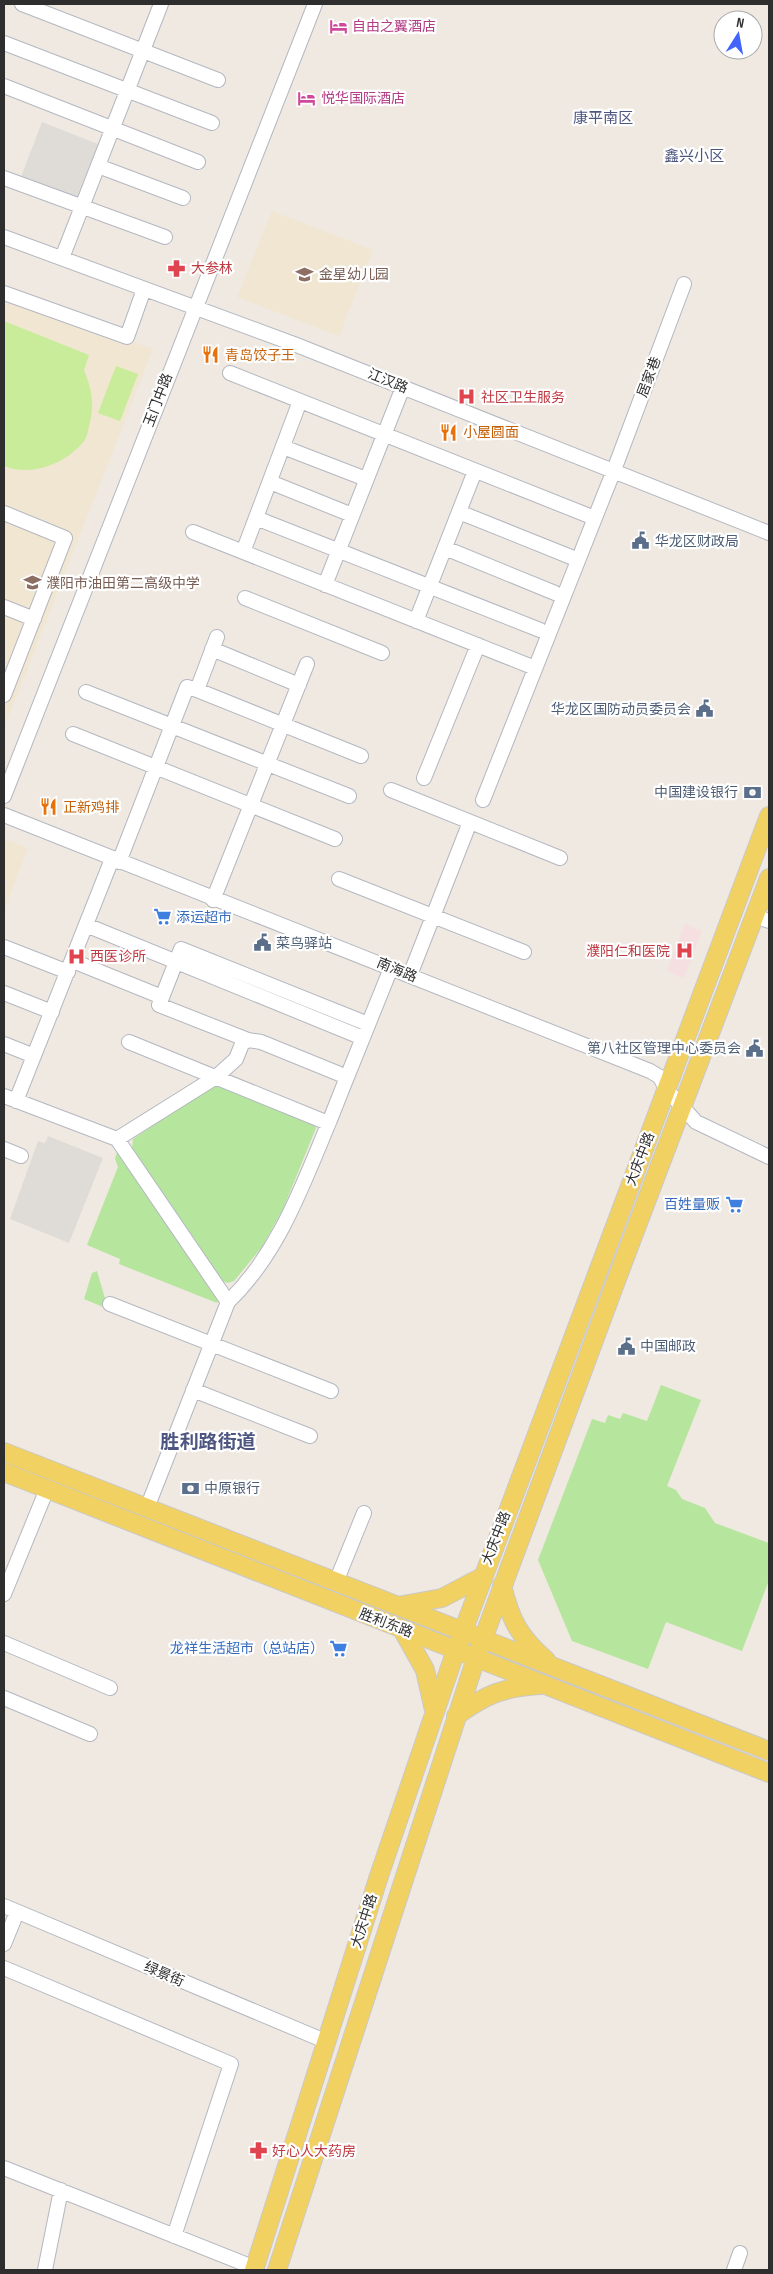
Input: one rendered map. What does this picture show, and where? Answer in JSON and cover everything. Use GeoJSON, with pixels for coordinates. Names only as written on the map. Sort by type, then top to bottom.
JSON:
{"type":"FeatureCollection","features":[{"type":"Feature","properties":{"kind":"main road","name":"大庆中路"},"geometry":{"type":"LineString","coordinates":[[254,2269],[325,2041],[462,1632],[769,816]]}},
{"type":"Feature","properties":{"kind":"main road","name":"大庆中路"},"geometry":{"type":"LineString","coordinates":[[277,2270],[476,1658],[682,1106],[762,919],[769,878]]}},
{"type":"Feature","properties":{"kind":"main road","name":"胜利东路"},"geometry":{"type":"LineString","coordinates":[[4,1452],[769,1751]]}},
{"type":"Feature","properties":{"kind":"main road","name":"胜利东路"},"geometry":{"type":"LineString","coordinates":[[4,1472],[769,1773]]}},
{"type":"Feature","properties":{"kind":"main road"},"geometry":{"type":"LineString","coordinates":[[397,1606],[442,1598],[482,1577]]}},
{"type":"Feature","properties":{"kind":"main road"},"geometry":{"type":"LineString","coordinates":[[502,1585],[508,1612],[519,1632],[533,1649],[552,1665]]}},
{"type":"Feature","properties":{"kind":"main road"},"geometry":{"type":"LineString","coordinates":[[402,1629],[424,1670],[434,1711]]}},
{"type":"Feature","properties":{"kind":"main road"},"geometry":{"type":"LineString","coordinates":[[456,1716],[478,1700],[498,1691],[520,1686],[545,1685]]}},
{"type":"Feature","properties":{"kind":"street"},"geometry":{"type":"LineString","coordinates":[[22,4],[218,80]]}},
{"type":"Feature","properties":{"kind":"street"},"geometry":{"type":"LineString","coordinates":[[62,258],[161,4]]}},
{"type":"Feature","properties":{"kind":"street","name":"玉门中路"},"geometry":{"type":"LineString","coordinates":[[4,796],[194,307],[315,4]]}},
{"type":"Feature","properties":{"kind":"street"},"geometry":{"type":"LineString","coordinates":[[4,43],[212,123]]}},
{"type":"Feature","properties":{"kind":"street"},"geometry":{"type":"LineString","coordinates":[[4,86],[198,162]]}},
{"type":"Feature","properties":{"kind":"street"},"geometry":{"type":"LineString","coordinates":[[98,166],[183,198]]}},
{"type":"Feature","properties":{"kind":"street"},"geometry":{"type":"LineString","coordinates":[[4,178],[166,237]]}},
{"type":"Feature","properties":{"kind":"street","name":"江汉路"},"geometry":{"type":"LineString","coordinates":[[4,237],[294,344],[769,532]]}},
{"type":"Feature","properties":{"kind":"street","name":"居家巷"},"geometry":{"type":"LineString","coordinates":[[484,800],[614,470],[684,284]]}},
{"type":"Feature","properties":{"kind":"street"},"geometry":{"type":"LineString","coordinates":[[4,293],[127,337],[144,289]]}},
{"type":"Feature","properties":{"kind":"street"},"geometry":{"type":"LineString","coordinates":[[230,373],[587,515]]}},
{"type":"Feature","properties":{"kind":"street"},"geometry":{"type":"LineString","coordinates":[[325,584],[403,387]]}},
{"type":"Feature","properties":{"kind":"street"},"geometry":{"type":"LineString","coordinates":[[243,552],[300,401]]}},
{"type":"Feature","properties":{"kind":"street"},"geometry":{"type":"LineString","coordinates":[[283,447],[366,479]]}},
{"type":"Feature","properties":{"kind":"street"},"geometry":{"type":"LineString","coordinates":[[416,621],[475,470]]}},
{"type":"Feature","properties":{"kind":"street"},"geometry":{"type":"LineString","coordinates":[[270,482],[352,515]]}},
{"type":"Feature","properties":{"kind":"street"},"geometry":{"type":"LineString","coordinates":[[459,512],[571,557]]}},
{"type":"Feature","properties":{"kind":"street"},"geometry":{"type":"LineString","coordinates":[[4,514],[65,538],[4,695]]}},
{"type":"Feature","properties":{"kind":"street"},"geometry":{"type":"LineString","coordinates":[[256,518],[540,630]]}},
{"type":"Feature","properties":{"kind":"street"},"geometry":{"type":"LineString","coordinates":[[193,532],[535,668]]}},
{"type":"Feature","properties":{"kind":"street"},"geometry":{"type":"LineString","coordinates":[[445,548],[555,593]]}},
{"type":"Feature","properties":{"kind":"street"},"geometry":{"type":"LineString","coordinates":[[245,598],[382,654]]}},
{"type":"Feature","properties":{"kind":"street"},"geometry":{"type":"LineString","coordinates":[[4,607],[34,619]]}},
{"type":"Feature","properties":{"kind":"street"},"geometry":{"type":"LineString","coordinates":[[197,690],[214,643],[299,685]]}},
{"type":"Feature","properties":{"kind":"street"},"geometry":{"type":"LineString","coordinates":[[424,778],[478,645]]}},
{"type":"Feature","properties":{"kind":"street"},"geometry":{"type":"LineString","coordinates":[[213,900],[307,664]]}},
{"type":"Feature","properties":{"kind":"street"},"geometry":{"type":"LineString","coordinates":[[228,1302],[117,1139],[10,1098],[34,1056],[86,925],[156,767],[187,687],[361,756]]}},
{"type":"Feature","properties":{"kind":"street"},"geometry":{"type":"LineString","coordinates":[[86,692],[350,796]]}},
{"type":"Feature","properties":{"kind":"street"},"geometry":{"type":"LineString","coordinates":[[73,734],[335,839]]}},
{"type":"Feature","properties":{"kind":"street"},"geometry":{"type":"LineString","coordinates":[[391,790],[560,858]]}},
{"type":"Feature","properties":{"kind":"street","name":"南海路"},"geometry":{"type":"LineString","coordinates":[[4,815],[213,900],[410,975],[499,1013],[650,1071],[660,1077],[666,1089],[696,1122],[769,1157]]}},
{"type":"Feature","properties":{"kind":"street"},"geometry":{"type":"LineString","coordinates":[[410,975],[470,822]]}},
{"type":"Feature","properties":{"kind":"street"},"geometry":{"type":"LineString","coordinates":[[339,879],[524,952]]}},
{"type":"Feature","properties":{"kind":"street"},"geometry":{"type":"LineString","coordinates":[[86,925],[363,1038]]}},
{"type":"Feature","properties":{"kind":"street"},"geometry":{"type":"LineString","coordinates":[[4,947],[70,966],[162,998]]}},
{"type":"Feature","properties":{"kind":"street"},"geometry":{"type":"LineString","coordinates":[[347,1077],[261,1042],[248,1040],[159,1005],[181,949],[368,1024]]}},
{"type":"Feature","properties":{"kind":"street"},"geometry":{"type":"LineString","coordinates":[[147,1508],[228,1302],[239,1291],[274,1243],[295,1203],[391,968]]}},
{"type":"Feature","properties":{"kind":"street"},"geometry":{"type":"LineString","coordinates":[[4,993],[52,1012]]}},
{"type":"Feature","properties":{"kind":"street"},"geometry":{"type":"LineString","coordinates":[[117,1139],[216,1077],[232,1064],[242,1044],[248,1040]]}},
{"type":"Feature","properties":{"kind":"street"},"geometry":{"type":"LineString","coordinates":[[129,1042],[328,1123]]}},
{"type":"Feature","properties":{"kind":"street"},"geometry":{"type":"LineString","coordinates":[[4,1044],[34,1056]]}},
{"type":"Feature","properties":{"kind":"street"},"geometry":{"type":"LineString","coordinates":[[4,1149],[21,1156]]}},
{"type":"Feature","properties":{"kind":"street"},"geometry":{"type":"LineString","coordinates":[[110,1304],[331,1391]]}},
{"type":"Feature","properties":{"kind":"street"},"geometry":{"type":"LineString","coordinates":[[193,1390],[310,1436]]}},
{"type":"Feature","properties":{"kind":"street"},"geometry":{"type":"LineString","coordinates":[[4,1594],[47,1489]]}},
{"type":"Feature","properties":{"kind":"street"},"geometry":{"type":"LineString","coordinates":[[336,1582],[364,1512]]}},
{"type":"Feature","properties":{"kind":"street"},"geometry":{"type":"LineString","coordinates":[[4,1643],[110,1688]]}},
{"type":"Feature","properties":{"kind":"street"},"geometry":{"type":"LineString","coordinates":[[4,1698],[90,1734]]}},
{"type":"Feature","properties":{"kind":"street","name":"绿景街"},"geometry":{"type":"LineString","coordinates":[[4,1906],[325,2041]]}},
{"type":"Feature","properties":{"kind":"street"},"geometry":{"type":"LineString","coordinates":[[4,1944],[17,1912]]}},
{"type":"Feature","properties":{"kind":"street"},"geometry":{"type":"LineString","coordinates":[[4,1968],[231,2064],[174,2236]]}},
{"type":"Feature","properties":{"kind":"street"},"geometry":{"type":"LineString","coordinates":[[4,2168],[254,2269]]}},
{"type":"Feature","properties":{"kind":"street"},"geometry":{"type":"LineString","coordinates":[[45,2270],[61,2190]]}},
{"type":"Feature","properties":{"kind":"street"},"geometry":{"type":"LineString","coordinates":[[734,2270],[740,2253]]}},
{"type":"Feature","properties":{"kind":"shaded area"},"geometry":{"type":"Polygon","coordinates":[[[42,122],[98,144],[76,199],[21,177],[42,122]]]}},
{"type":"Feature","properties":{"kind":"shaded area","name":"金星幼儿园"},"geometry":{"type":"Polygon","coordinates":[[[272,211],[373,250],[339,336],[237,297],[272,211]]]}},
{"type":"Feature","properties":{"kind":"shaded area","name":"濮阳市油田第二高级中学"},"geometry":{"type":"Polygon","coordinates":[[[4,297],[153,349],[4,728],[4,466],[9,468],[90,385],[84,370],[89,355],[4,321],[4,297]]]}},
{"type":"Feature","properties":{"kind":"shaded area"},"geometry":{"type":"Polygon","coordinates":[[[4,839],[28,848],[4,911],[4,839]]]}},
{"type":"Feature","properties":{"kind":"shaded area","name":"濮阳仁和医院"},"geometry":{"type":"Polygon","coordinates":[[[685,924],[702,931],[684,978],[667,971],[685,924]]]}},
{"type":"Feature","properties":{"kind":"shaded area"},"geometry":{"type":"Polygon","coordinates":[[[48,1136],[103,1158],[69,1243],[10,1219],[38,1141],[45,1143],[48,1136]]]}},
{"type":"Feature","properties":{"kind":"green space"},"geometry":{"type":"Polygon","coordinates":[[[4,321],[89,355],[84,370],[91,391],[92,405],[87,436],[77,449],[68,456],[58,462],[36,469],[14,469],[4,466],[4,321]]]}},
{"type":"Feature","properties":{"kind":"green space"},"geometry":{"type":"Polygon","coordinates":[[[116,366],[138,374],[120,421],[98,413],[116,366]]]}},
{"type":"Feature","properties":{"kind":"green space"},"geometry":{"type":"Polygon","coordinates":[[[213,1085],[218,1085],[313,1123],[316,1128],[283,1209],[262,1247],[234,1281],[228,1283],[222,1281],[132,1148],[133,1139],[213,1085]]]}},
{"type":"Feature","properties":{"kind":"green space"},"geometry":{"type":"Polygon","coordinates":[[[118,1148],[220,1296],[217,1303],[119,1264],[120,1259],[87,1245],[118,1167],[115,1159],[118,1148]]]}},
{"type":"Feature","properties":{"kind":"green space"},"geometry":{"type":"Polygon","coordinates":[[[97,1271],[107,1305],[103,1307],[84,1299],[92,1273],[97,1271]]]}},
{"type":"Feature","properties":{"kind":"green space"},"geometry":{"type":"Polygon","coordinates":[[[661,1385],[701,1400],[667,1486],[676,1490],[682,1499],[705,1508],[715,1523],[769,1543],[769,1580],[742,1651],[666,1622],[648,1669],[572,1641],[538,1560],[592,1419],[605,1423],[608,1415],[620,1419],[623,1413],[647,1421],[661,1385]]]}},
{"type":"Feature","properties":{"kind":"place","name":"自由之翼酒店"},"geometry":{"type":"Point","coordinates":[338,26]}},
{"type":"Feature","properties":{"kind":"place","name":"悦华国际酒店"},"geometry":{"type":"Point","coordinates":[307,98]}},
{"type":"Feature","properties":{"kind":"place","name":"大参林"},"geometry":{"type":"Point","coordinates":[177,268]}},
{"type":"Feature","properties":{"kind":"place","name":"金星幼儿园"},"geometry":{"type":"Point","coordinates":[305,274]}},
{"type":"Feature","properties":{"kind":"place","name":"青岛饺子王"},"geometry":{"type":"Point","coordinates":[211,355]}},
{"type":"Feature","properties":{"kind":"place","name":"社区卫生服务"},"geometry":{"type":"Point","coordinates":[467,397]}},
{"type":"Feature","properties":{"kind":"place","name":"小屋圆面"},"geometry":{"type":"Point","coordinates":[449,432]}},
{"type":"Feature","properties":{"kind":"place","name":"华龙区财政局"},"geometry":{"type":"Point","coordinates":[641,541]}},
{"type":"Feature","properties":{"kind":"place","name":"濮阳市油田第二高级中学"},"geometry":{"type":"Point","coordinates":[32,583]}},
{"type":"Feature","properties":{"kind":"place","name":"华龙区国防动员委员会"},"geometry":{"type":"Point","coordinates":[705,709]}},
{"type":"Feature","properties":{"kind":"place","name":"中国建设银行"},"geometry":{"type":"Point","coordinates":[752,792]}},
{"type":"Feature","properties":{"kind":"place","name":"正新鸡排"},"geometry":{"type":"Point","coordinates":[49,807]}},
{"type":"Feature","properties":{"kind":"place","name":"添运超市"},"geometry":{"type":"Point","coordinates":[162,917]}},
{"type":"Feature","properties":{"kind":"place","name":"菜鸟驿站"},"geometry":{"type":"Point","coordinates":[262,943]}},
{"type":"Feature","properties":{"kind":"place","name":"濮阳仁和医院"},"geometry":{"type":"Point","coordinates":[684,951]}},
{"type":"Feature","properties":{"kind":"place","name":"西医诊所"},"geometry":{"type":"Point","coordinates":[76,956]}},
{"type":"Feature","properties":{"kind":"place","name":"第八社区管理中心委员会"},"geometry":{"type":"Point","coordinates":[755,1048]}},
{"type":"Feature","properties":{"kind":"place","name":"百姓量贩"},"geometry":{"type":"Point","coordinates":[734,1204]}},
{"type":"Feature","properties":{"kind":"place","name":"中国邮政"},"geometry":{"type":"Point","coordinates":[626,1346]}},
{"type":"Feature","properties":{"kind":"place","name":"中原银行"},"geometry":{"type":"Point","coordinates":[190,1488]}},
{"type":"Feature","properties":{"kind":"place","name":"龙祥生活超市（总站店）"},"geometry":{"type":"Point","coordinates":[338,1648]}},
{"type":"Feature","properties":{"kind":"place","name":"好心人大药房"},"geometry":{"type":"Point","coordinates":[258,2151]}},
{"type":"Feature","properties":{"kind":"district","name":"康平南区"},"geometry":{"type":"Point","coordinates":[603,118]}},
{"type":"Feature","properties":{"kind":"district","name":"鑫兴小区"},"geometry":{"type":"Point","coordinates":[694,156]}},
{"type":"Feature","properties":{"kind":"district","name":"胜利路街道"},"geometry":{"type":"Point","coordinates":[208,1442]}}]}
